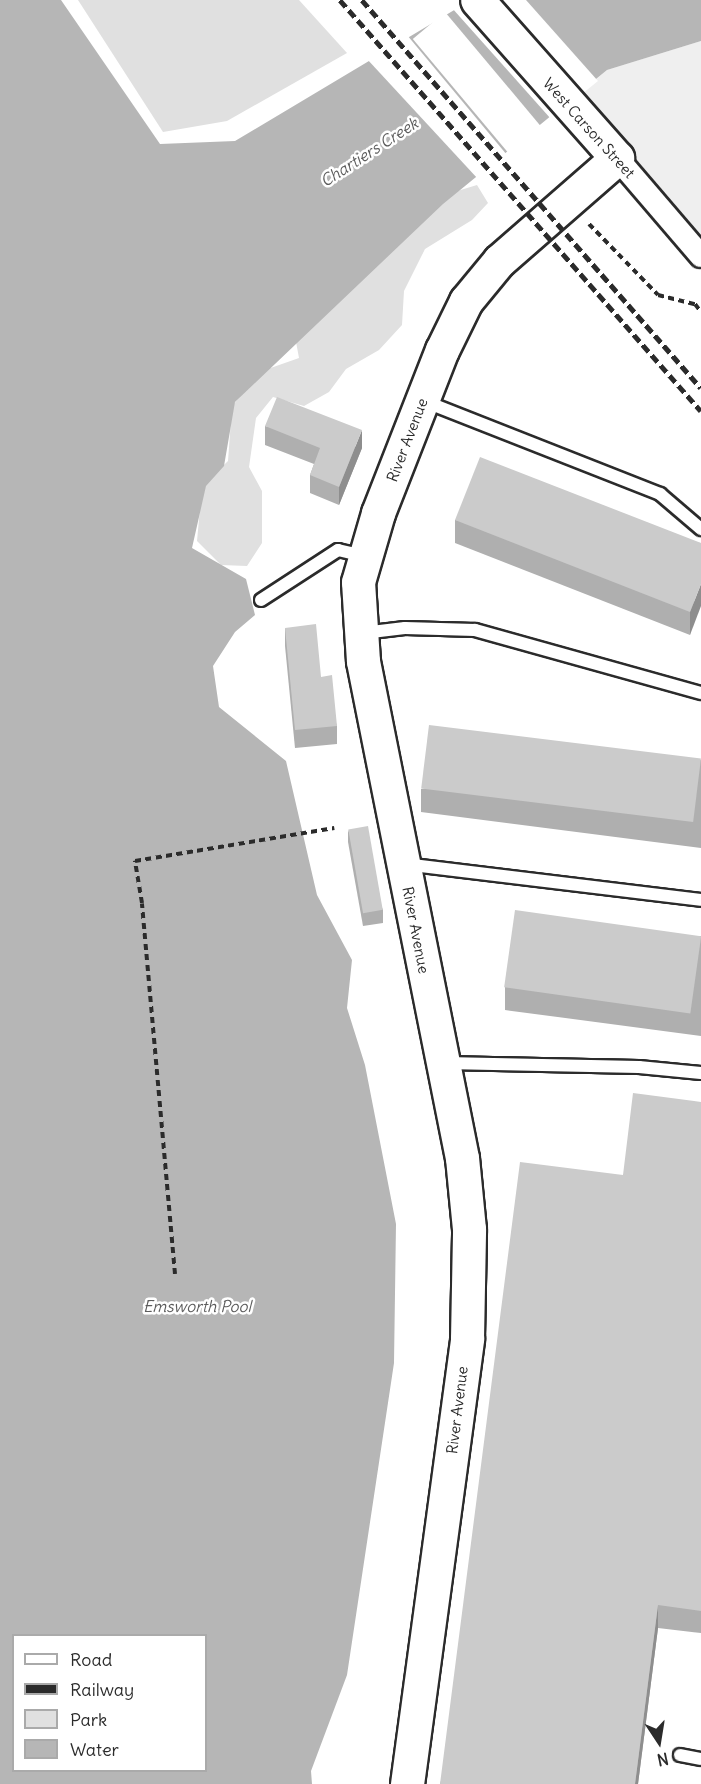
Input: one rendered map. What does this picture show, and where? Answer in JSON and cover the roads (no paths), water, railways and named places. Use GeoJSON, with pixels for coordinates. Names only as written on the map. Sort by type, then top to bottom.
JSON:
{"type":"FeatureCollection","features":[{"type":"Feature","properties":{"kind":"street","name":"West Carson Street"},"geometry":{"type":"LineString","coordinates":[[477,0],[701,256]]}},
{"type":"Feature","properties":{"kind":"street","name":"River Avenue"},"geometry":{"type":"LineString","coordinates":[[407,1784],[470,1299],[466,1191],[359,634],[358,582],[364,556],[422,400],[466,301],[499,261],[617,159]]}},
{"type":"Feature","properties":{"kind":"lane"},"geometry":{"type":"LineString","coordinates":[[422,400],[660,494],[701,530]]}},
{"type":"Feature","properties":{"kind":"lane"},"geometry":{"type":"LineString","coordinates":[[261,600],[338,550],[364,556]]}},
{"type":"Feature","properties":{"kind":"lane"},"geometry":{"type":"LineString","coordinates":[[359,634],[405,628],[475,630],[701,693]]}},
{"type":"Feature","properties":{"kind":"lane"},"geometry":{"type":"LineString","coordinates":[[403,864],[701,900]]}},
{"type":"Feature","properties":{"kind":"lane"},"geometry":{"type":"LineString","coordinates":[[443,1062],[639,1067],[701,1073]]}},
{"type":"Feature","properties":{"kind":"lane"},"geometry":{"type":"LineString","coordinates":[[680,1755],[701,1759]]}},
{"type":"Feature","properties":{"kind":"water","name":"Emsworth Pool"},"geometry":{"type":"Polygon","coordinates":[[[0,0],[61,0],[160,144],[235,141],[471,0],[701,0],[701,41],[607,70],[443,204],[235,402],[224,466],[206,486],[192,548],[246,579],[255,615],[235,632],[213,666],[219,707],[286,761],[317,895],[352,960],[347,1008],[365,1065],[396,1224],[394,1363],[347,1675],[311,1771],[312,1784],[0,1784],[0,0]]]}},
{"type":"Feature","properties":{"kind":"railway"},"geometry":{"type":"LineString","coordinates":[[340,0],[701,411]]}},
{"type":"Feature","properties":{"kind":"railway"},"geometry":{"type":"LineString","coordinates":[[362,0],[701,388]]}},
{"type":"Feature","properties":{"kind":"water label","name":"Chartiers Creek"},"geometry":{"type":"Point","coordinates":[369,152]}}]}
